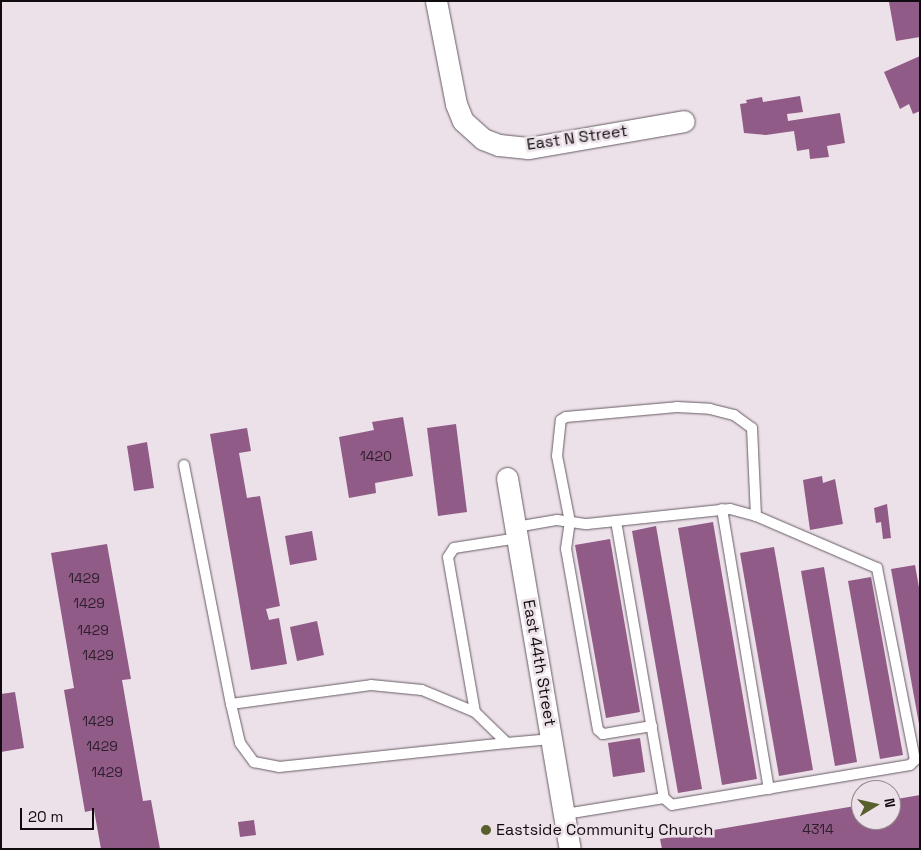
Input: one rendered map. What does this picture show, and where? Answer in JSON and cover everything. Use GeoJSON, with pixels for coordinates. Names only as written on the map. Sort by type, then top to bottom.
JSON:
{"type":"FeatureCollection","features":[{"type":"Feature","properties":{"kind":"street","name":"East N Street"},"geometry":{"type":"LineString","coordinates":[[436,1],[456,104],[463,121],[472,132],[499,145],[528,148],[684,121]]}},
{"type":"Feature","properties":{"kind":"street","name":"East 44th Street"},"geometry":{"type":"LineString","coordinates":[[507,478],[570,849]]}},
{"type":"Feature","properties":{"kind":"lane"},"geometry":{"type":"LineString","coordinates":[[652,726],[603,734],[598,730],[566,549],[570,522],[557,456],[561,420],[566,416],[677,407],[710,409],[734,415],[752,428],[756,516]]}},
{"type":"Feature","properties":{"kind":"lane"},"geometry":{"type":"LineString","coordinates":[[184,465],[240,743],[254,762],[279,767],[552,739]]}},
{"type":"Feature","properties":{"kind":"lane"},"geometry":{"type":"LineString","coordinates":[[475,712],[448,557],[454,548],[517,533],[557,520],[570,522],[616,521],[722,509],[756,516],[877,568],[916,760],[910,765],[672,805],[664,798],[616,521]]}},
{"type":"Feature","properties":{"kind":"lane"},"geometry":{"type":"LineString","coordinates":[[722,509],[768,789]]}},
{"type":"Feature","properties":{"kind":"lane"},"geometry":{"type":"LineString","coordinates":[[232,704],[371,685],[422,690],[475,712],[507,743]]}},
{"type":"Feature","properties":{"kind":"lane"},"geometry":{"type":"LineString","coordinates":[[564,814],[664,798]]}},
{"type":"Feature","properties":{"kind":"building"},"geometry":{"type":"Polygon","coordinates":[[[920,1],[920,37],[896,41],[889,2],[920,1]]]}},
{"type":"Feature","properties":{"kind":"building"},"geometry":{"type":"Polygon","coordinates":[[[920,56],[920,111],[913,114],[909,104],[900,109],[884,72],[920,56]]]}},
{"type":"Feature","properties":{"kind":"building"},"geometry":{"type":"Polygon","coordinates":[[[800,96],[803,112],[787,114],[788,121],[840,113],[845,143],[827,146],[829,157],[810,159],[809,149],[797,151],[794,131],[766,135],[744,133],[740,104],[747,103],[746,100],[762,97],[763,102],[800,96]]]}},
{"type":"Feature","properties":{"kind":"building"},"geometry":{"type":"Polygon","coordinates":[[[403,417],[413,476],[375,483],[376,493],[349,498],[339,437],[374,430],[372,422],[403,417]]]}},
{"type":"Feature","properties":{"kind":"building"},"geometry":{"type":"Polygon","coordinates":[[[456,424],[467,512],[438,516],[427,428],[456,424]]]}},
{"type":"Feature","properties":{"kind":"building"},"geometry":{"type":"Polygon","coordinates":[[[247,428],[251,451],[239,453],[247,498],[260,496],[280,606],[266,609],[269,620],[279,618],[287,664],[251,670],[210,434],[247,428]]]}},
{"type":"Feature","properties":{"kind":"building"},"geometry":{"type":"Polygon","coordinates":[[[147,442],[154,488],[134,491],[127,446],[147,442]]]}},
{"type":"Feature","properties":{"kind":"building"},"geometry":{"type":"Polygon","coordinates":[[[822,476],[823,483],[835,479],[843,524],[810,530],[803,480],[822,476]]]}},
{"type":"Feature","properties":{"kind":"building"},"geometry":{"type":"Polygon","coordinates":[[[887,504],[891,538],[883,539],[881,522],[876,523],[874,508],[887,504]]]}},
{"type":"Feature","properties":{"kind":"building"},"geometry":{"type":"Polygon","coordinates":[[[713,522],[757,779],[722,785],[678,528],[713,522]]]}},
{"type":"Feature","properties":{"kind":"building"},"geometry":{"type":"Polygon","coordinates":[[[656,526],[702,789],[678,793],[632,531],[656,526]]]}},
{"type":"Feature","properties":{"kind":"building"},"geometry":{"type":"Polygon","coordinates":[[[312,531],[317,560],[290,565],[285,536],[312,531]]]}},
{"type":"Feature","properties":{"kind":"building"},"geometry":{"type":"Polygon","coordinates":[[[610,539],[640,712],[606,718],[575,545],[610,539]]]}},
{"type":"Feature","properties":{"kind":"building"},"geometry":{"type":"Polygon","coordinates":[[[107,544],[131,679],[122,680],[143,801],[151,800],[160,849],[101,849],[94,810],[85,812],[64,690],[74,688],[51,553],[107,544]]]}},
{"type":"Feature","properties":{"kind":"building"},"geometry":{"type":"Polygon","coordinates":[[[774,547],[813,770],[779,776],[740,553],[774,547]]]}},
{"type":"Feature","properties":{"kind":"building"},"geometry":{"type":"Polygon","coordinates":[[[915,565],[920,593],[919,724],[891,569],[915,565]]]}},
{"type":"Feature","properties":{"kind":"building"},"geometry":{"type":"Polygon","coordinates":[[[824,567],[857,762],[835,766],[801,571],[824,567]]]}},
{"type":"Feature","properties":{"kind":"building"},"geometry":{"type":"Polygon","coordinates":[[[871,577],[903,755],[880,759],[848,581],[871,577]]]}},
{"type":"Feature","properties":{"kind":"building"},"geometry":{"type":"Polygon","coordinates":[[[317,621],[324,655],[297,661],[290,627],[317,621]]]}},
{"type":"Feature","properties":{"kind":"building"},"geometry":{"type":"Polygon","coordinates":[[[15,692],[24,748],[1,752],[1,694],[15,692]]]}},
{"type":"Feature","properties":{"kind":"building"},"geometry":{"type":"Polygon","coordinates":[[[640,738],[645,772],[613,777],[608,743],[640,738]]]}},
{"type":"Feature","properties":{"kind":"building"},"geometry":{"type":"Polygon","coordinates":[[[920,795],[920,849],[662,849],[660,839],[851,807],[851,830],[901,830],[901,798],[920,795]]]}},
{"type":"Feature","properties":{"kind":"building"},"geometry":{"type":"Polygon","coordinates":[[[254,820],[256,835],[240,837],[238,822],[254,820]]]}},
{"type":"Feature","properties":{"kind":"place","name":"Eastside Community Church"},"geometry":{"type":"Point","coordinates":[486,830]}}]}
